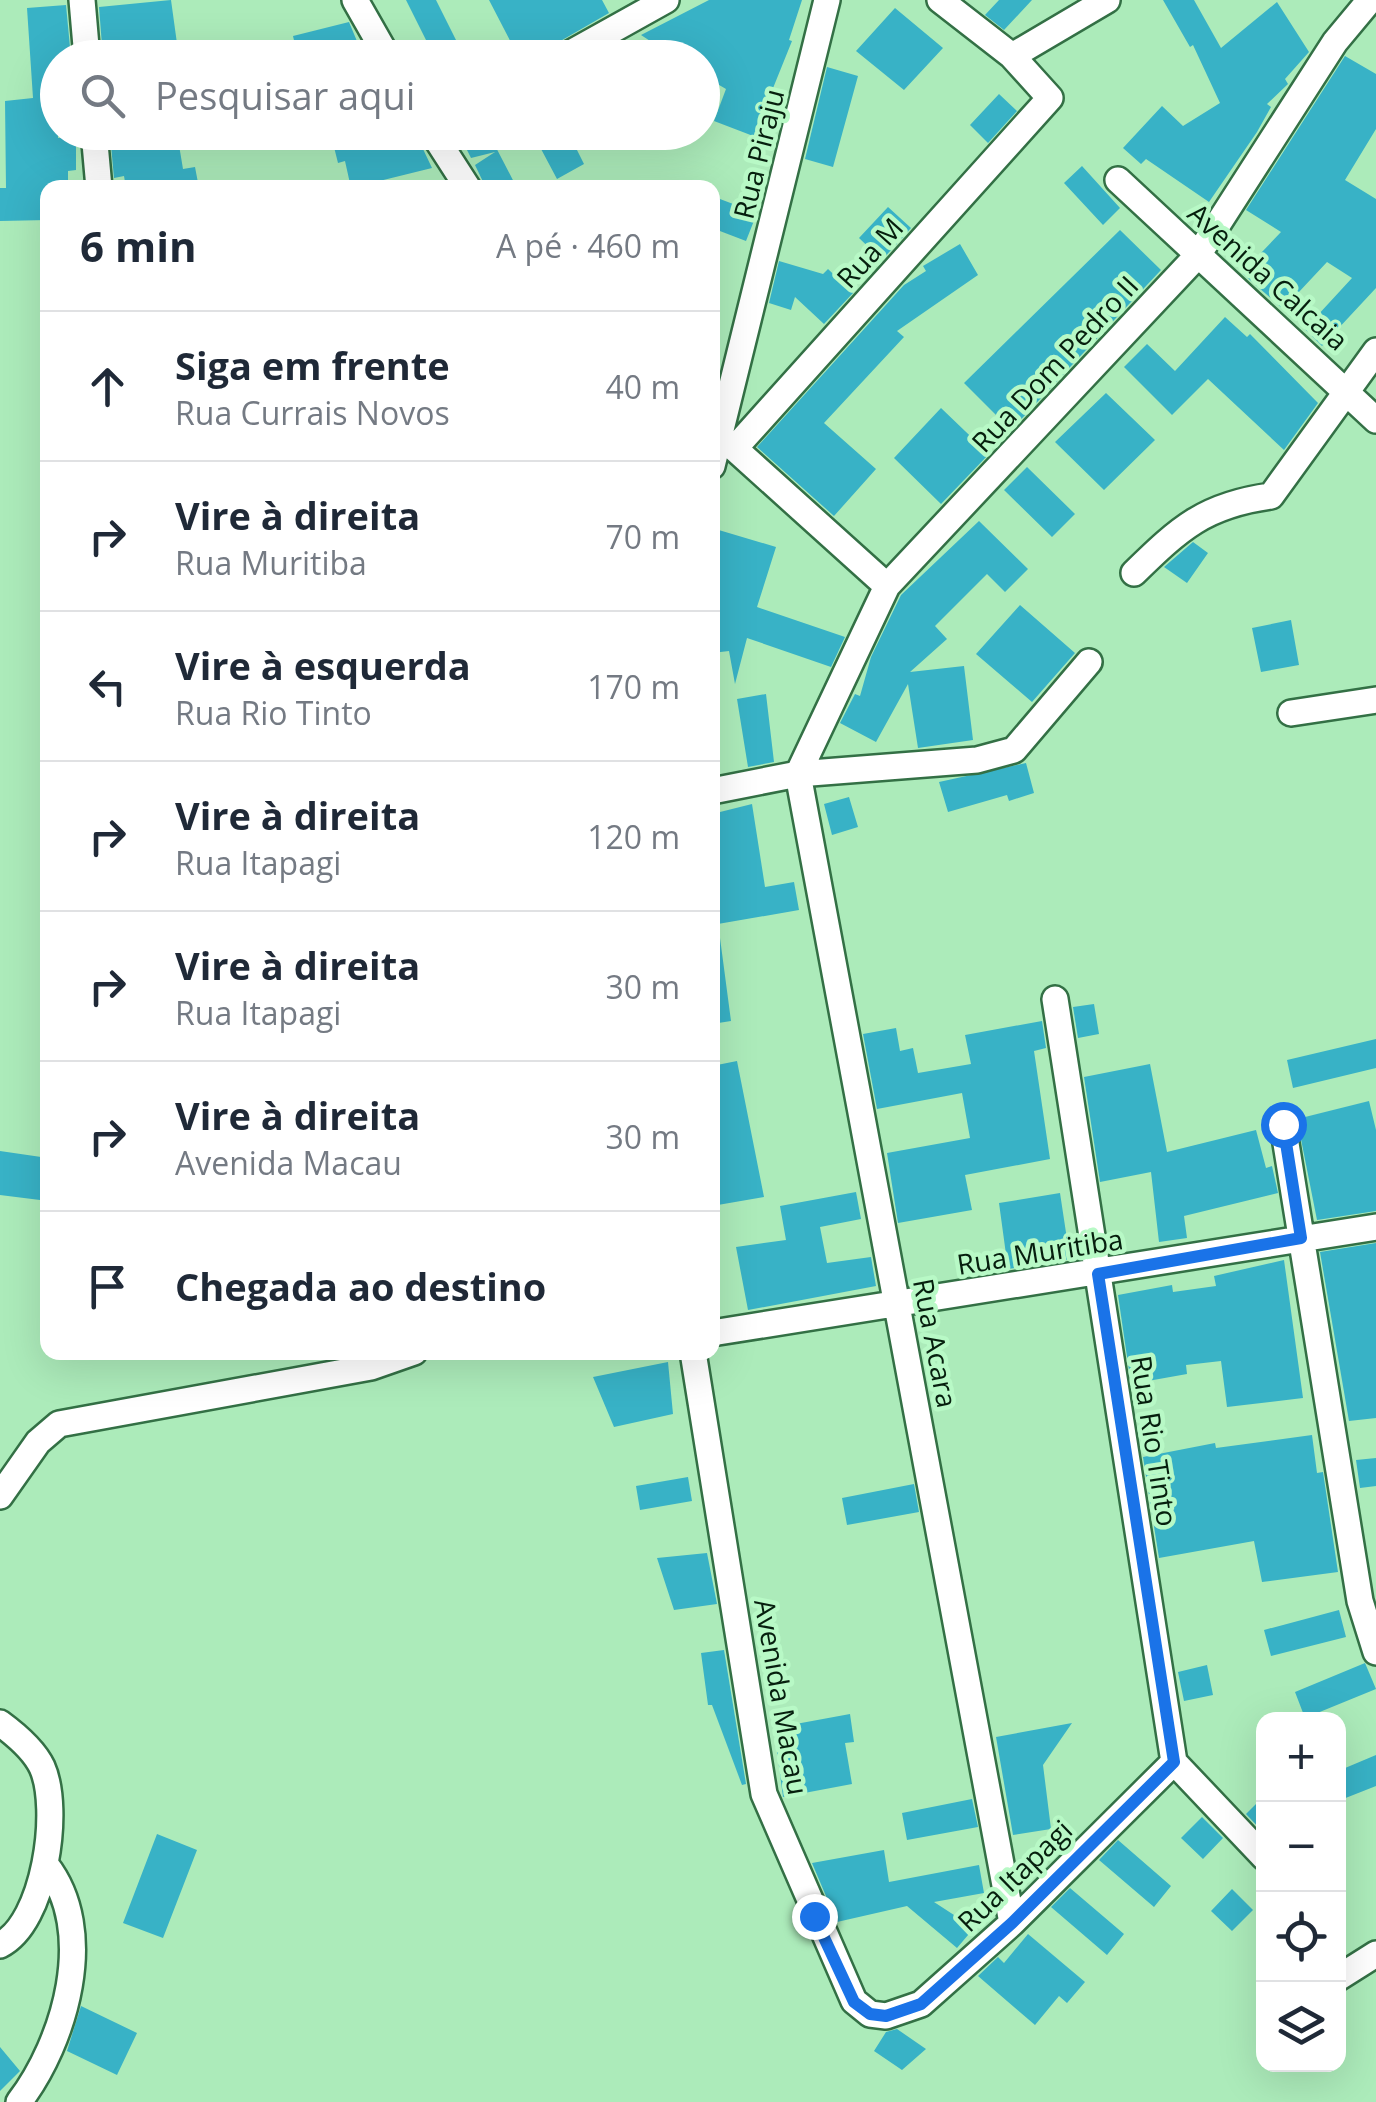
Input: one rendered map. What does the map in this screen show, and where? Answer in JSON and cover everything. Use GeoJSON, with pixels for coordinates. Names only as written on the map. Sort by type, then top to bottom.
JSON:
{"type":"FeatureCollection","features":[{"type":"Feature","properties":{"kind":"street"},"geometry":{"type":"LineString","coordinates":[[82,0],[86,40]]}},
{"type":"Feature","properties":{"kind":"street"},"geometry":{"type":"LineString","coordinates":[[355,0],[378,40]]}},
{"type":"Feature","properties":{"kind":"street"},"geometry":{"type":"LineString","coordinates":[[594,40],[666,0]]}},
{"type":"Feature","properties":{"kind":"street","name":"Rua Piraju"},"geometry":{"type":"LineString","coordinates":[[723,438],[827,0]]}},
{"type":"Feature","properties":{"kind":"street"},"geometry":{"type":"LineString","coordinates":[[940,0],[1012,56],[1107,0]]}},
{"type":"Feature","properties":{"kind":"street","name":"Rua Dom Pedro II"},"geometry":{"type":"LineString","coordinates":[[798,774],[887,586],[1198,255],[1335,42],[1370,0]]}},
{"type":"Feature","properties":{"kind":"street","name":"Rua M"},"geometry":{"type":"LineString","coordinates":[[723,438],[1050,98],[1012,56]]}},
{"type":"Feature","properties":{"kind":"street"},"geometry":{"type":"LineString","coordinates":[[96,150],[98,180]]}},
{"type":"Feature","properties":{"kind":"street"},"geometry":{"type":"LineString","coordinates":[[444,150],[463,180]]}},
{"type":"Feature","properties":{"kind":"street","name":"Avenida Calcaia"},"geometry":{"type":"LineString","coordinates":[[1118,180],[1376,420]]}},
{"type":"Feature","properties":{"kind":"street"},"geometry":{"type":"LineString","coordinates":[[1134,574],[1184,524],[1232,501],[1272,496],[1376,351]]}},
{"type":"Feature","properties":{"kind":"street"},"geometry":{"type":"LineString","coordinates":[[723,438],[887,586]]}},
{"type":"Feature","properties":{"kind":"street"},"geometry":{"type":"LineString","coordinates":[[720,789],[798,774],[977,760],[1014,750],[1089,662]]}},
{"type":"Feature","properties":{"kind":"street"},"geometry":{"type":"LineString","coordinates":[[1291,712],[1376,700]]}},
{"type":"Feature","properties":{"kind":"street","name":"Rua Acara"},"geometry":{"type":"LineString","coordinates":[[798,774],[1012,1923]]}},
{"type":"Feature","properties":{"kind":"street","name":"Rua Rio Tinto"},"geometry":{"type":"LineString","coordinates":[[1055,1000],[1174,1762]]}},
{"type":"Feature","properties":{"kind":"street"},"geometry":{"type":"LineString","coordinates":[[1283,1124],[1360,1601],[1376,1652]]}},
{"type":"Feature","properties":{"kind":"street","name":"Rua Muritiba"},"geometry":{"type":"LineString","coordinates":[[720,1332],[1098,1274],[1376,1226]]}},
{"type":"Feature","properties":{"kind":"street"},"geometry":{"type":"LineString","coordinates":[[0,1496],[38,1442],[59,1424],[362,1360]]}},
{"type":"Feature","properties":{"kind":"street","name":"Avenida Macau"},"geometry":{"type":"LineString","coordinates":[[694,1360],[764,1794],[854,2002],[870,2014],[886,2016]]}},
{"type":"Feature","properties":{"kind":"street"},"geometry":{"type":"LineString","coordinates":[[0,1723],[30,1749],[46,1780],[46,1865],[36,1903],[21,1926],[0,1946]]}},
{"type":"Feature","properties":{"kind":"street"},"geometry":{"type":"LineString","coordinates":[[1174,1762],[1256,1849]]}},
{"type":"Feature","properties":{"kind":"street","name":"Rua Itapagi"},"geometry":{"type":"LineString","coordinates":[[886,2016],[921,2004],[1012,1923],[1174,1762]]}},
{"type":"Feature","properties":{"kind":"street"},"geometry":{"type":"LineString","coordinates":[[18,2102],[37,2078],[57,2034],[69,1973],[71,1946],[65,1898],[60,1882],[46,1865]]}},
{"type":"Feature","properties":{"kind":"street"},"geometry":{"type":"LineString","coordinates":[[1346,1973],[1376,1954]]}},
{"type":"Feature","properties":{"kind":"building"},"geometry":{"type":"Polygon","coordinates":[[[171,0],[177,40],[102,40],[99,7],[171,0]]]}},
{"type":"Feature","properties":{"kind":"building"},"geometry":{"type":"Polygon","coordinates":[[[406,0],[436,0],[456,40],[426,40],[406,0]]]}},
{"type":"Feature","properties":{"kind":"building"},"geometry":{"type":"Polygon","coordinates":[[[489,0],[602,0],[609,13],[562,40],[510,40],[489,0]]]}},
{"type":"Feature","properties":{"kind":"building"},"geometry":{"type":"Polygon","coordinates":[[[709,0],[802,0],[789,40],[792,41],[765,108],[771,111],[761,139],[720,123],[720,105],[726,89],[720,86],[720,40],[649,40],[641,35],[709,0]]]}},
{"type":"Feature","properties":{"kind":"building"},"geometry":{"type":"Polygon","coordinates":[[[999,0],[1032,0],[1004,30],[985,15],[999,0]]]}},
{"type":"Feature","properties":{"kind":"building"},"geometry":{"type":"Polygon","coordinates":[[[1163,0],[1194,0],[1221,48],[1277,2],[1309,52],[1285,79],[1288,84],[1267,104],[1271,107],[1257,132],[1209,202],[1146,159],[1141,164],[1123,148],[1162,106],[1183,126],[1220,103],[1193,45],[1190,47],[1163,0]]]}},
{"type":"Feature","properties":{"kind":"building"},"geometry":{"type":"Polygon","coordinates":[[[66,5],[69,40],[40,40],[40,150],[76,150],[76,170],[68,171],[68,180],[40,180],[40,220],[0,221],[0,188],[6,188],[5,101],[33,98],[27,8],[66,5]]]}},
{"type":"Feature","properties":{"kind":"building"},"geometry":{"type":"Polygon","coordinates":[[[895,8],[943,48],[904,90],[856,51],[895,8]]]}},
{"type":"Feature","properties":{"kind":"building"},"geometry":{"type":"Polygon","coordinates":[[[349,22],[356,40],[294,40],[293,36],[349,22]]]}},
{"type":"Feature","properties":{"kind":"building"},"geometry":{"type":"Polygon","coordinates":[[[1345,56],[1376,74],[1376,129],[1345,180],[1376,199],[1376,288],[1322,346],[1305,329],[1352,278],[1327,262],[1283,309],[1242,273],[1281,232],[1246,210],[1345,56]]]}},
{"type":"Feature","properties":{"kind":"building"},"geometry":{"type":"Polygon","coordinates":[[[827,67],[858,76],[833,167],[805,159],[827,67]]]}},
{"type":"Feature","properties":{"kind":"building"},"geometry":{"type":"Polygon","coordinates":[[[999,94],[1017,111],[988,143],[970,125],[999,94]]]}},
{"type":"Feature","properties":{"kind":"building"},"geometry":{"type":"Polygon","coordinates":[[[111,150],[180,150],[183,169],[195,167],[197,180],[125,180],[124,176],[114,178],[111,150]]]}},
{"type":"Feature","properties":{"kind":"building"},"geometry":{"type":"Polygon","coordinates":[[[335,150],[424,150],[432,168],[383,180],[349,180],[345,161],[338,163],[335,150]]]}},
{"type":"Feature","properties":{"kind":"building"},"geometry":{"type":"Polygon","coordinates":[[[467,150],[497,150],[513,180],[482,180],[475,165],[495,152],[471,158],[467,150]]]}},
{"type":"Feature","properties":{"kind":"building"},"geometry":{"type":"Polygon","coordinates":[[[542,150],[577,150],[584,164],[557,179],[542,150]]]}},
{"type":"Feature","properties":{"kind":"building"},"geometry":{"type":"Polygon","coordinates":[[[1082,166],[1120,208],[1103,225],[1064,183],[1082,166]]]}},
{"type":"Feature","properties":{"kind":"building"},"geometry":{"type":"Polygon","coordinates":[[[720,199],[757,213],[746,241],[720,231],[720,199]]]}},
{"type":"Feature","properties":{"kind":"building"},"geometry":{"type":"Polygon","coordinates":[[[888,207],[911,228],[882,260],[859,238],[888,207]]]}},
{"type":"Feature","properties":{"kind":"building"},"geometry":{"type":"Polygon","coordinates":[[[1120,230],[1161,270],[1011,430],[964,383],[1120,230]]]}},
{"type":"Feature","properties":{"kind":"building"},"geometry":{"type":"Polygon","coordinates":[[[960,244],[978,275],[897,331],[904,337],[824,423],[876,469],[834,516],[757,447],[904,285],[926,271],[923,266],[960,244]]]}},
{"type":"Feature","properties":{"kind":"building"},"geometry":{"type":"Polygon","coordinates":[[[779,261],[823,274],[828,269],[853,293],[824,324],[795,297],[791,310],[769,303],[779,261]]]}},
{"type":"Feature","properties":{"kind":"building"},"geometry":{"type":"Polygon","coordinates":[[[1225,317],[1247,337],[1250,334],[1318,403],[1284,450],[1208,379],[1172,415],[1124,367],[1147,344],[1175,371],[1225,317]]]}},
{"type":"Feature","properties":{"kind":"building"},"geometry":{"type":"Polygon","coordinates":[[[1106,393],[1155,440],[1104,490],[1055,442],[1106,393]]]}},
{"type":"Feature","properties":{"kind":"building"},"geometry":{"type":"Polygon","coordinates":[[[941,408],[989,454],[941,504],[894,458],[941,408]]]}},
{"type":"Feature","properties":{"kind":"building"},"geometry":{"type":"Polygon","coordinates":[[[1027,467],[1075,514],[1052,537],[1004,490],[1027,467]]]}},
{"type":"Feature","properties":{"kind":"building"},"geometry":{"type":"Polygon","coordinates":[[[979,521],[1028,569],[1005,592],[987,574],[935,626],[947,639],[910,672],[964,666],[973,740],[918,748],[908,684],[876,742],[840,723],[855,694],[860,696],[871,657],[901,595],[979,521]]]}},
{"type":"Feature","properties":{"kind":"building"},"geometry":{"type":"Polygon","coordinates":[[[720,530],[776,547],[757,607],[845,637],[831,667],[747,638],[735,684],[729,651],[720,652],[720,530]]]}},
{"type":"Feature","properties":{"kind":"building"},"geometry":{"type":"Polygon","coordinates":[[[1193,542],[1208,553],[1187,583],[1164,567],[1193,542]]]}},
{"type":"Feature","properties":{"kind":"building"},"geometry":{"type":"Polygon","coordinates":[[[1020,605],[1075,653],[1032,702],[976,654],[1020,605]]]}},
{"type":"Feature","properties":{"kind":"building"},"geometry":{"type":"Polygon","coordinates":[[[1291,620],[1299,665],[1261,672],[1252,628],[1291,620]]]}},
{"type":"Feature","properties":{"kind":"building"},"geometry":{"type":"Polygon","coordinates":[[[766,694],[774,762],[748,767],[737,699],[766,694]]]}},
{"type":"Feature","properties":{"kind":"building"},"geometry":{"type":"Polygon","coordinates":[[[1026,763],[1034,793],[1009,801],[1007,795],[948,812],[939,782],[1026,763]]]}},
{"type":"Feature","properties":{"kind":"building"},"geometry":{"type":"Polygon","coordinates":[[[849,797],[858,827],[832,835],[824,804],[849,797]]]}},
{"type":"Feature","properties":{"kind":"building"},"geometry":{"type":"Polygon","coordinates":[[[752,804],[765,887],[794,882],[799,910],[720,924],[720,812],[752,804]]]}},
{"type":"Feature","properties":{"kind":"building"},"geometry":{"type":"Polygon","coordinates":[[[720,938],[731,1021],[720,1023],[720,938]]]}},
{"type":"Feature","properties":{"kind":"building"},"geometry":{"type":"Polygon","coordinates":[[[1094,1004],[1099,1034],[1078,1038],[1073,1007],[1094,1004]]]}},
{"type":"Feature","properties":{"kind":"building"},"geometry":{"type":"Polygon","coordinates":[[[1042,1021],[1046,1048],[1034,1051],[1050,1159],[965,1175],[972,1210],[898,1223],[887,1153],[970,1138],[962,1093],[877,1109],[863,1034],[896,1028],[900,1051],[913,1048],[918,1073],[971,1064],[965,1035],[1042,1021]]]}},
{"type":"Feature","properties":{"kind":"building"},"geometry":{"type":"Polygon","coordinates":[[[1376,1039],[1376,1068],[1293,1088],[1287,1060],[1376,1039]]]}},
{"type":"Feature","properties":{"kind":"building"},"geometry":{"type":"Polygon","coordinates":[[[737,1061],[764,1197],[720,1205],[720,1064],[737,1061]]]}},
{"type":"Feature","properties":{"kind":"building"},"geometry":{"type":"Polygon","coordinates":[[[1150,1064],[1167,1152],[1256,1130],[1266,1168],[1272,1166],[1278,1193],[1184,1216],[1187,1238],[1159,1242],[1151,1172],[1100,1182],[1084,1077],[1150,1064]]]}},
{"type":"Feature","properties":{"kind":"building"},"geometry":{"type":"Polygon","coordinates":[[[1369,1101],[1376,1130],[1376,1211],[1317,1220],[1297,1119],[1369,1101]]]}},
{"type":"Feature","properties":{"kind":"building"},"geometry":{"type":"Polygon","coordinates":[[[0,1151],[40,1157],[40,1200],[0,1195],[0,1151]]]}},
{"type":"Feature","properties":{"kind":"building"},"geometry":{"type":"Polygon","coordinates":[[[856,1192],[861,1219],[820,1227],[827,1263],[871,1257],[876,1286],[748,1310],[736,1247],[786,1240],[780,1206],[856,1192]]]}},
{"type":"Feature","properties":{"kind":"building"},"geometry":{"type":"Polygon","coordinates":[[[1060,1193],[1070,1259],[1008,1269],[999,1203],[1060,1193]]]}},
{"type":"Feature","properties":{"kind":"building"},"geometry":{"type":"Polygon","coordinates":[[[1376,1243],[1376,1418],[1349,1421],[1320,1252],[1376,1243]]]}},
{"type":"Feature","properties":{"kind":"building"},"geometry":{"type":"Polygon","coordinates":[[[1284,1260],[1303,1398],[1227,1407],[1221,1361],[1186,1365],[1187,1374],[1131,1384],[1118,1295],[1172,1285],[1173,1292],[1216,1286],[1214,1276],[1284,1260]]]}},
{"type":"Feature","properties":{"kind":"building"},"geometry":{"type":"Polygon","coordinates":[[[668,1362],[673,1414],[614,1427],[593,1377],[668,1362]]]}},
{"type":"Feature","properties":{"kind":"building"},"geometry":{"type":"Polygon","coordinates":[[[1312,1435],[1317,1473],[1323,1472],[1338,1572],[1262,1582],[1254,1541],[1159,1558],[1143,1457],[1215,1443],[1216,1448],[1312,1435]]]}},
{"type":"Feature","properties":{"kind":"building"},"geometry":{"type":"Polygon","coordinates":[[[1376,1458],[1376,1486],[1360,1488],[1356,1460],[1376,1458]]]}},
{"type":"Feature","properties":{"kind":"building"},"geometry":{"type":"Polygon","coordinates":[[[688,1477],[692,1501],[640,1510],[636,1486],[688,1477]]]}},
{"type":"Feature","properties":{"kind":"building"},"geometry":{"type":"Polygon","coordinates":[[[914,1484],[919,1512],[847,1525],[842,1498],[914,1484]]]}},
{"type":"Feature","properties":{"kind":"building"},"geometry":{"type":"Polygon","coordinates":[[[707,1553],[717,1604],[674,1610],[657,1558],[707,1553]]]}},
{"type":"Feature","properties":{"kind":"building"},"geometry":{"type":"Polygon","coordinates":[[[1339,1610],[1346,1637],[1271,1656],[1264,1630],[1339,1610]]]}},
{"type":"Feature","properties":{"kind":"building"},"geometry":{"type":"Polygon","coordinates":[[[724,1650],[746,1784],[742,1785],[712,1705],[708,1705],[701,1653],[724,1650]]]}},
{"type":"Feature","properties":{"kind":"building"},"geometry":{"type":"Polygon","coordinates":[[[1365,1663],[1376,1689],[1320,1712],[1303,1712],[1295,1692],[1365,1663]]]}},
{"type":"Feature","properties":{"kind":"building"},"geometry":{"type":"Polygon","coordinates":[[[1207,1665],[1213,1695],[1184,1701],[1178,1672],[1207,1665]]]}},
{"type":"Feature","properties":{"kind":"building"},"geometry":{"type":"Polygon","coordinates":[[[850,1714],[854,1742],[845,1743],[852,1784],[783,1797],[774,1728],[850,1714]]]}},
{"type":"Feature","properties":{"kind":"building"},"geometry":{"type":"Polygon","coordinates":[[[1072,1723],[1043,1765],[1051,1829],[1013,1835],[996,1737],[1072,1723]]]}},
{"type":"Feature","properties":{"kind":"building"},"geometry":{"type":"Polygon","coordinates":[[[1376,1755],[1376,1786],[1346,1798],[1346,1768],[1376,1755]]]}},
{"type":"Feature","properties":{"kind":"building"},"geometry":{"type":"Polygon","coordinates":[[[972,1799],[978,1827],[907,1840],[902,1813],[972,1799]]]}},
{"type":"Feature","properties":{"kind":"building"},"geometry":{"type":"Polygon","coordinates":[[[1256,1804],[1256,1825],[1246,1814],[1256,1804]]]}},
{"type":"Feature","properties":{"kind":"building"},"geometry":{"type":"Polygon","coordinates":[[[1202,1817],[1223,1838],[1203,1859],[1181,1838],[1202,1817]]]}},
{"type":"Feature","properties":{"kind":"building"},"geometry":{"type":"Polygon","coordinates":[[[157,1834],[197,1850],[163,1938],[123,1923],[157,1834]]]}},
{"type":"Feature","properties":{"kind":"building"},"geometry":{"type":"Polygon","coordinates":[[[1118,1840],[1171,1886],[1154,1907],[1099,1860],[1118,1840]]]}},
{"type":"Feature","properties":{"kind":"building"},"geometry":{"type":"Polygon","coordinates":[[[884,1850],[889,1882],[979,1865],[984,1893],[934,1902],[974,1928],[957,1948],[907,1906],[837,1922],[812,1863],[884,1850]]]}},
{"type":"Feature","properties":{"kind":"building"},"geometry":{"type":"Polygon","coordinates":[[[1070,1888],[1124,1934],[1107,1955],[1051,1907],[1070,1888]]]}},
{"type":"Feature","properties":{"kind":"building"},"geometry":{"type":"Polygon","coordinates":[[[1232,1889],[1253,1910],[1232,1931],[1211,1911],[1232,1889]]]}},
{"type":"Feature","properties":{"kind":"building"},"geometry":{"type":"Polygon","coordinates":[[[1028,1934],[1085,1982],[1067,2003],[1059,1996],[1035,2025],[978,1976],[998,1957],[1004,1963],[1028,1934]]]}},
{"type":"Feature","properties":{"kind":"building"},"geometry":{"type":"Polygon","coordinates":[[[81,2006],[137,2033],[117,2075],[67,2051],[81,2006]]]}},
{"type":"Feature","properties":{"kind":"building"},"geometry":{"type":"Polygon","coordinates":[[[897,2029],[926,2049],[902,2070],[874,2051],[886,2032],[897,2029]]]}},
{"type":"Feature","properties":{"kind":"building"},"geometry":{"type":"Polygon","coordinates":[[[0,2047],[20,2071],[0,2091],[0,2047]]]}},
{"type":"Feature","properties":{"kind":"route"},"geometry":{"type":"LineString","coordinates":[[814,1916],[854,2002],[870,2014],[886,2016],[921,2004],[1012,1923],[1174,1762],[1098,1274],[1301,1238],[1283,1124]]}}]}
